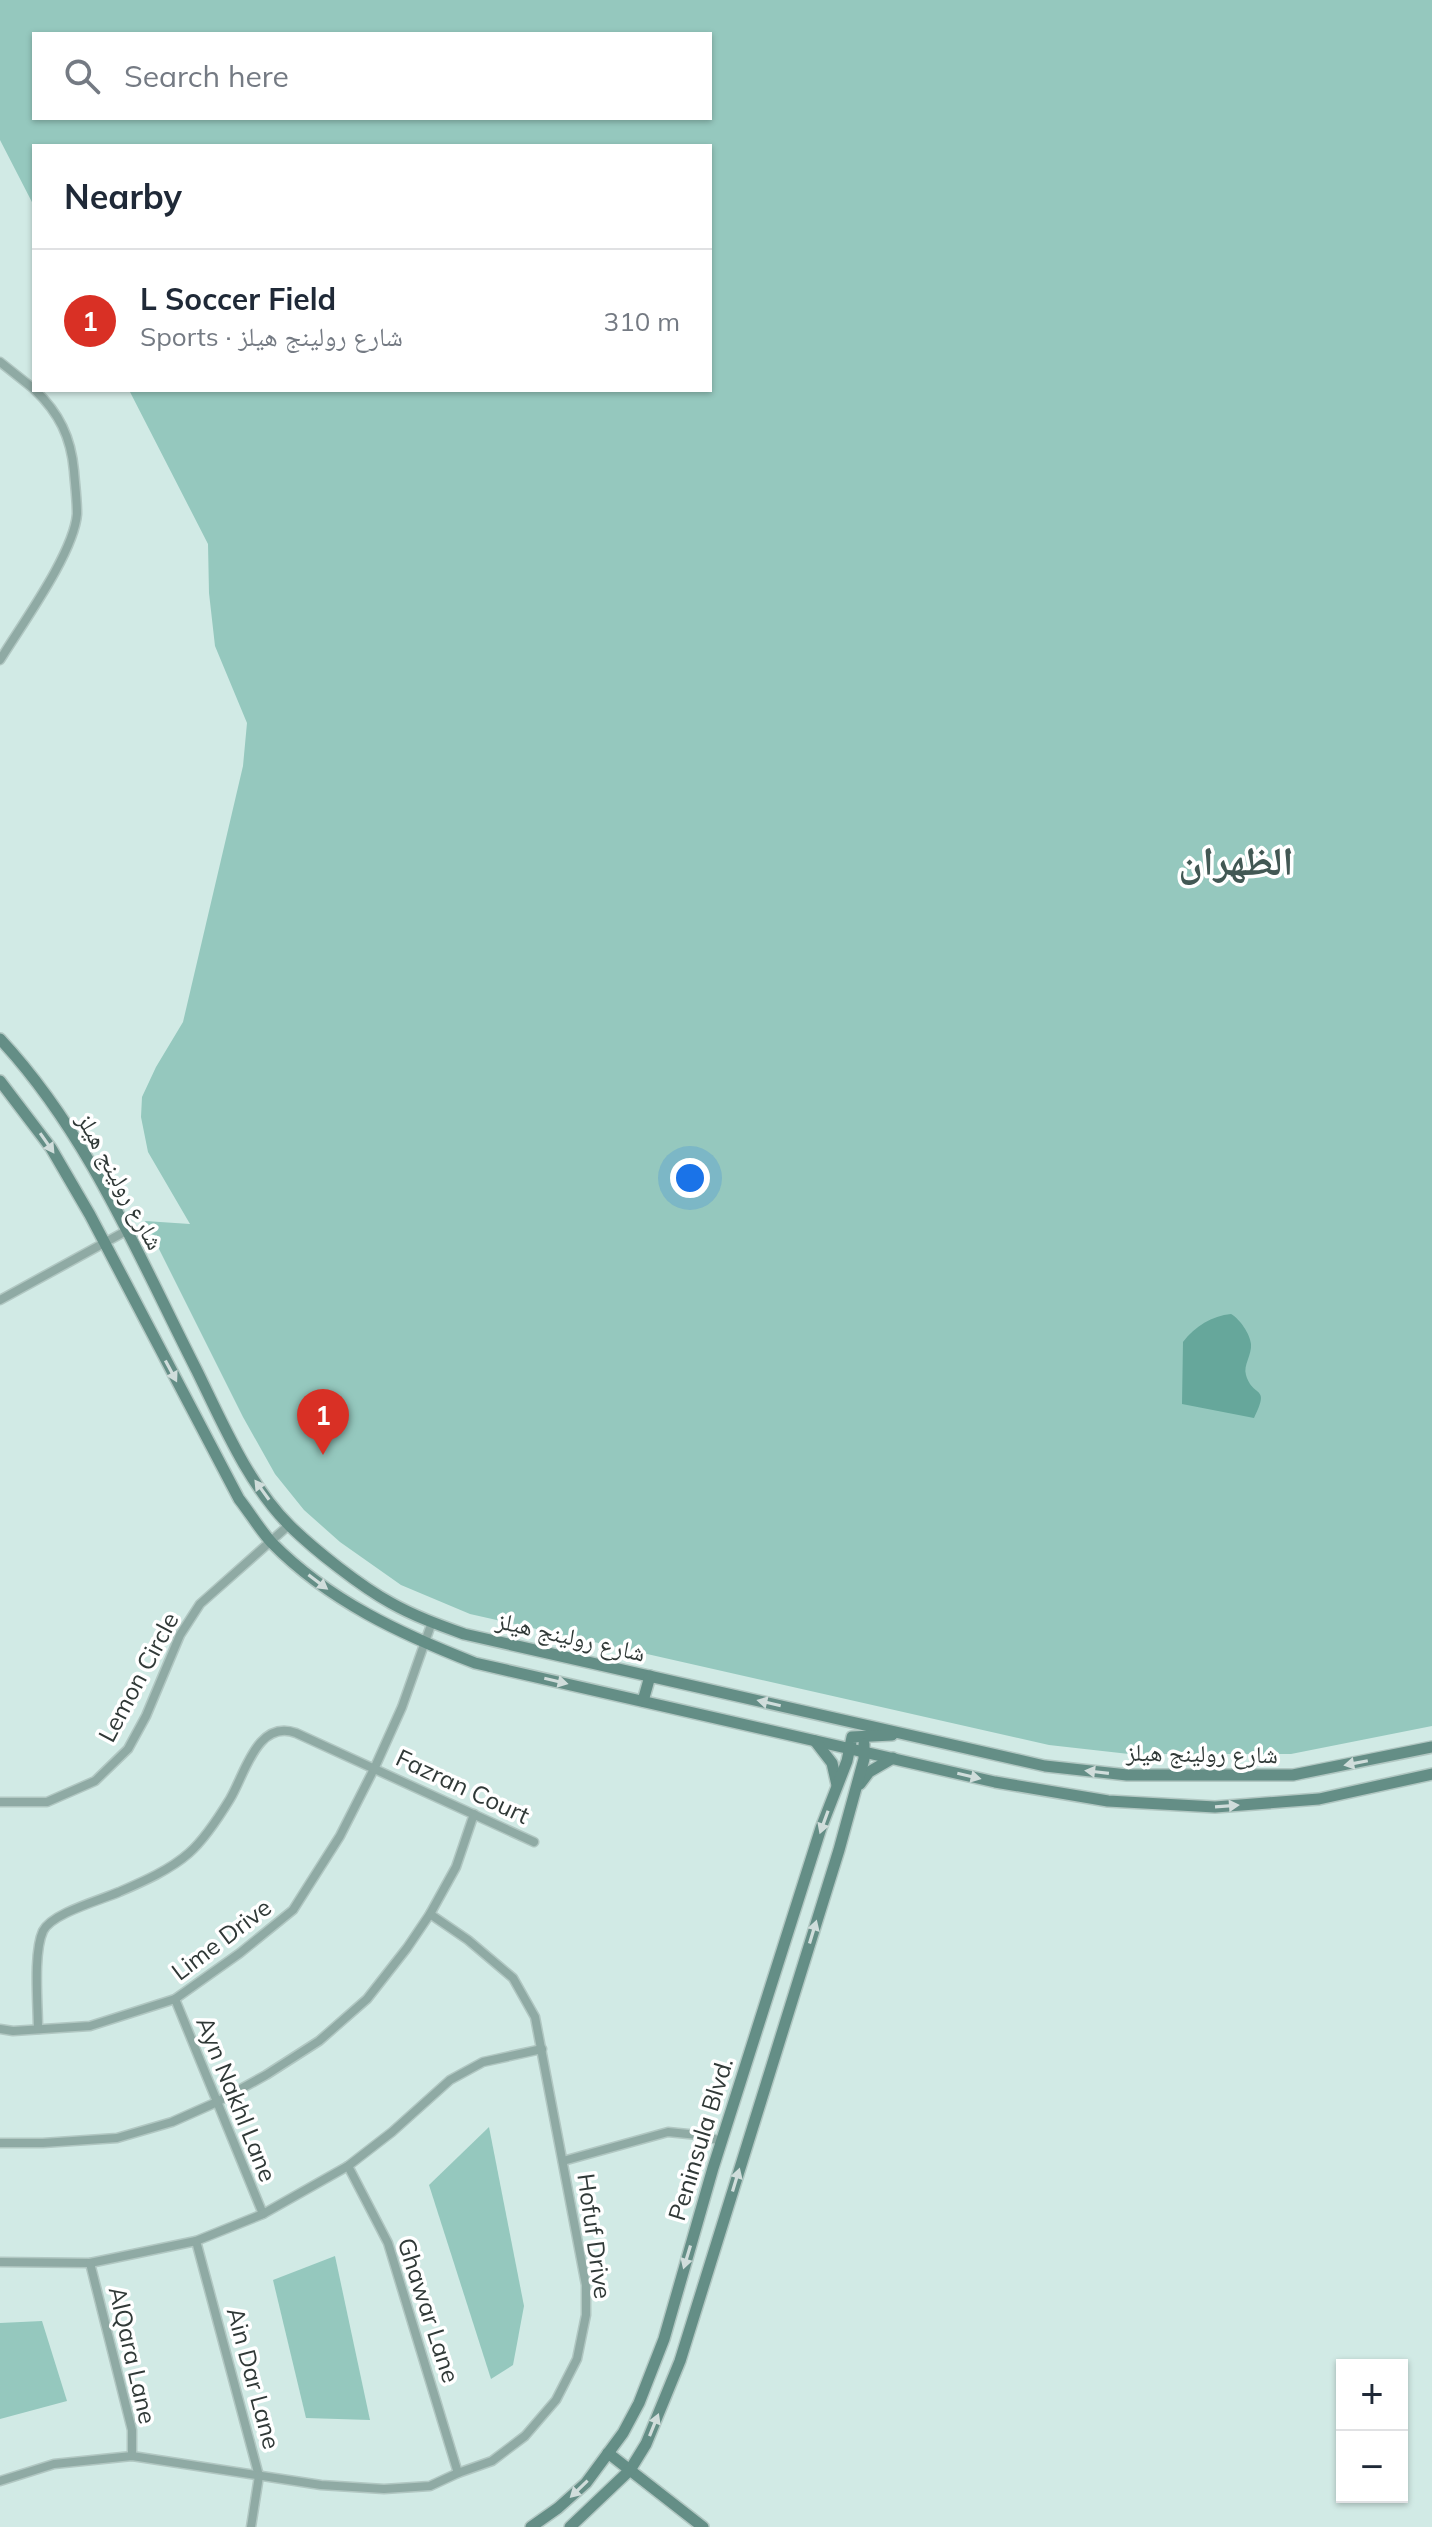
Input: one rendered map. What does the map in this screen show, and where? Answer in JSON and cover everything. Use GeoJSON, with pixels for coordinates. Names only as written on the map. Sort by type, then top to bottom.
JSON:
{"type":"FeatureCollection","features":[{"type":"Feature","properties":{"kind":"main road","name":"شارع رولينج هيلز"},"geometry":{"type":"LineString","coordinates":[[0,1039],[31,1072],[93,1168],[220,1419],[257,1485],[289,1525],[327,1558],[390,1603],[464,1634],[1045,1766],[1127,1775],[1293,1775],[1432,1747]]}},
{"type":"Feature","properties":{"kind":"main road","name":"شارع رولينج هيلز"},"geometry":{"type":"LineString","coordinates":[[0,1081],[51,1148],[239,1499],[270,1541],[299,1568],[348,1604],[424,1643],[475,1663],[995,1782],[1108,1801],[1215,1807],[1319,1799],[1432,1774]]}},
{"type":"Feature","properties":{"kind":"main road"},"geometry":{"type":"LineString","coordinates":[[643,1701],[650,1676]]}},
{"type":"Feature","properties":{"kind":"main road"},"geometry":{"type":"LineString","coordinates":[[845,1721],[860,1736],[904,1734]]}},
{"type":"Feature","properties":{"kind":"main road","name":"Peninsula Blvd."},"geometry":{"type":"LineString","coordinates":[[531,2527],[586,2483],[623,2433],[639,2403],[664,2339],[722,2141],[847,1748],[852,1737],[860,1736],[865,1740],[857,1787],[680,2361],[646,2444],[630,2470],[570,2527]]}},
{"type":"Feature","properties":{"kind":"main road"},"geometry":{"type":"LineString","coordinates":[[814,1740],[832,1763],[837,1786]]}},
{"type":"Feature","properties":{"kind":"main road"},"geometry":{"type":"LineString","coordinates":[[857,1787],[869,1772],[893,1758]]}},
{"type":"Feature","properties":{"kind":"main road"},"geometry":{"type":"LineString","coordinates":[[608,2453],[703,2527]]}},
{"type":"Feature","properties":{"kind":"street"},"geometry":{"type":"LineString","coordinates":[[0,362],[32,388]]}},
{"type":"Feature","properties":{"kind":"street"},"geometry":{"type":"LineString","coordinates":[[0,660],[62,559],[77,515],[72,454],[64,426],[50,405],[36,392]]}},
{"type":"Feature","properties":{"kind":"street"},"geometry":{"type":"LineString","coordinates":[[0,1300],[126,1231]]}},
{"type":"Feature","properties":{"kind":"street","name":"Lemon Circle"},"geometry":{"type":"LineString","coordinates":[[0,1802],[47,1802],[95,1781],[128,1749],[146,1716],[180,1635],[200,1604],[289,1525]]}},
{"type":"Feature","properties":{"kind":"street","name":"Lime Drive"},"geometry":{"type":"LineString","coordinates":[[0,2029],[90,2026],[175,1999],[240,1953],[293,1910],[340,1836],[375,1767],[402,1707],[432,1622]]}},
{"type":"Feature","properties":{"kind":"street","name":"Fazran Court"},"geometry":{"type":"LineString","coordinates":[[38,2029],[37,1973],[44,1930],[55,1919],[131,1886],[189,1853],[216,1821],[246,1763],[273,1732],[286,1730],[375,1767],[534,1842]]}},
{"type":"Feature","properties":{"kind":"street"},"geometry":{"type":"LineString","coordinates":[[0,2143],[117,2138],[172,2122],[266,2075],[319,2041],[367,1999],[407,1948],[456,1867],[474,1814]]}},
{"type":"Feature","properties":{"kind":"street","name":"Hofuf Drive"},"geometry":{"type":"LineString","coordinates":[[0,2481],[54,2464],[132,2456],[321,2485],[384,2489],[430,2486],[492,2461],[525,2436],[556,2400],[577,2359],[586,2315],[586,2285],[535,2017],[513,1978],[468,1940],[430,1914]]}},
{"type":"Feature","properties":{"kind":"street","name":"Ayn Nakhl Lane"},"geometry":{"type":"LineString","coordinates":[[175,1999],[263,2214]]}},
{"type":"Feature","properties":{"kind":"street"},"geometry":{"type":"LineString","coordinates":[[0,2262],[90,2263],[196,2241],[263,2214],[348,2166],[450,2080],[483,2062],[542,2049]]}},
{"type":"Feature","properties":{"kind":"street"},"geometry":{"type":"LineString","coordinates":[[563,2161],[668,2132],[722,2141]]}},
{"type":"Feature","properties":{"kind":"street","name":"Ghawar Lane"},"geometry":{"type":"LineString","coordinates":[[348,2166],[388,2243],[458,2473]]}},
{"type":"Feature","properties":{"kind":"street","name":"Ain Dar Lane"},"geometry":{"type":"LineString","coordinates":[[196,2241],[259,2476],[251,2527]]}},
{"type":"Feature","properties":{"kind":"street","name":"AlQara Lane"},"geometry":{"type":"LineString","coordinates":[[90,2263],[132,2430],[132,2456]]}},
{"type":"Feature","properties":{"kind":"shaded area"},"geometry":{"type":"Polygon","coordinates":[[[0,0],[1432,0],[1432,1726],[1291,1754],[1129,1754],[1049,1745],[470,1614],[401,1585],[340,1542],[304,1510],[275,1474],[243,1417],[145,1221],[190,1224],[148,1152],[141,1117],[142,1097],[183,1022],[243,766],[247,723],[215,646],[208,544],[130,392],[712,392],[712,144],[32,144],[32,202],[0,140],[0,0]]]}},
{"type":"Feature","properties":{"kind":"shaded area"},"geometry":{"type":"Polygon","coordinates":[[[1231,1314],[1247,1331],[1250,1340],[1246,1375],[1261,1396],[1254,1418],[1182,1404],[1183,1342],[1204,1323],[1231,1314]]]}},
{"type":"Feature","properties":{"kind":"shaded area"},"geometry":{"type":"Polygon","coordinates":[[[489,2127],[524,2306],[513,2365],[491,2379],[429,2185],[489,2127]]]}},
{"type":"Feature","properties":{"kind":"shaded area"},"geometry":{"type":"Polygon","coordinates":[[[335,2256],[370,2420],[306,2418],[273,2280],[335,2256]]]}},
{"type":"Feature","properties":{"kind":"shaded area"},"geometry":{"type":"Polygon","coordinates":[[[42,2321],[67,2401],[0,2419],[0,2323],[42,2321]]]}},
{"type":"Feature","properties":{"kind":"place","name":"L Soccer Field"},"geometry":{"type":"Point","coordinates":[323,1455]}},
{"type":"Feature","properties":{"kind":"district","name":"الظهران"},"geometry":{"type":"Point","coordinates":[1236,860]}}]}
